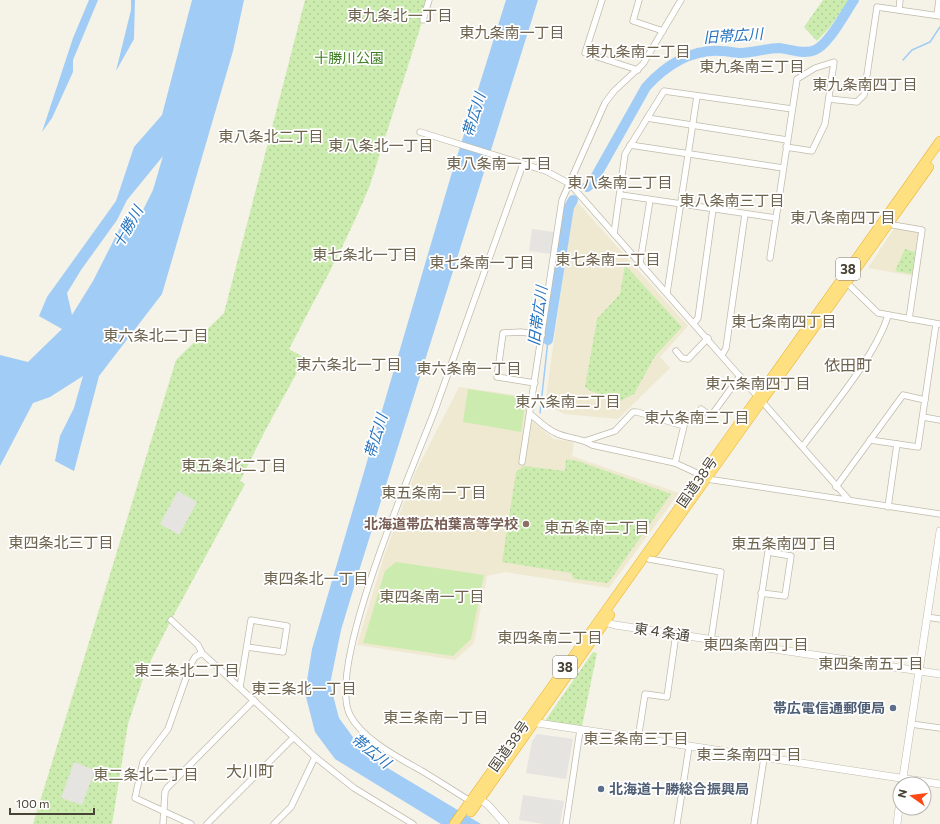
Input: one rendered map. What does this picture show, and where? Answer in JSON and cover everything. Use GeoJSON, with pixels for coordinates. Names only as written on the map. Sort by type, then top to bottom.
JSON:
{"type":"FeatureCollection","features":[{"type":"Feature","properties":{"kind":"highway","name":"国道38号"},"geometry":{"type":"LineString","coordinates":[[454,824],[466,813],[529,722],[760,399],[940,141]]}},
{"type":"Feature","properties":{"kind":"highway","name":"国道38号"},"geometry":{"type":"LineString","coordinates":[[760,399],[847,283],[940,151]]}},
{"type":"Feature","properties":{"kind":"highway","name":"国道38号"},"geometry":{"type":"LineString","coordinates":[[602,621],[649,559],[704,477]]}},
{"type":"Feature","properties":{"kind":"highway","name":"国道38号"},"geometry":{"type":"LineString","coordinates":[[462,824],[466,813]]}},
{"type":"Feature","properties":{"kind":"street"},"geometry":{"type":"LineString","coordinates":[[422,20],[428,0]]}},
{"type":"Feature","properties":{"kind":"street"},"geometry":{"type":"LineString","coordinates":[[602,0],[585,53],[638,70]]}},
{"type":"Feature","properties":{"kind":"street"},"geometry":{"type":"LineString","coordinates":[[639,0],[633,21],[663,30]]}},
{"type":"Feature","properties":{"kind":"street"},"geometry":{"type":"LineString","coordinates":[[522,462],[562,200],[605,103],[614,91],[638,70],[649,56],[681,0]]}},
{"type":"Feature","properties":{"kind":"street"},"geometry":{"type":"LineString","coordinates":[[899,10],[900,0]]}},
{"type":"Feature","properties":{"kind":"street"},"geometry":{"type":"LineString","coordinates":[[830,99],[857,102],[864,95],[877,7],[939,16],[939,0]]}},
{"type":"Feature","properties":{"kind":"street"},"geometry":{"type":"LineString","coordinates":[[770,258],[787,140],[797,79],[815,68],[834,62],[830,99],[825,124],[812,151],[786,147]]}},
{"type":"Feature","properties":{"kind":"street"},"geometry":{"type":"LineString","coordinates":[[614,234],[625,154],[664,91],[792,109]]}},
{"type":"Feature","properties":{"kind":"street"},"geometry":{"type":"LineString","coordinates":[[667,293],[682,204],[697,96]]}},
{"type":"Feature","properties":{"kind":"street"},"geometry":{"type":"LineString","coordinates":[[647,118],[787,140]]}},
{"type":"Feature","properties":{"kind":"street"},"geometry":{"type":"LineString","coordinates":[[420,132],[546,171],[570,184],[708,338],[836,487],[849,500]]}},
{"type":"Feature","properties":{"kind":"street"},"geometry":{"type":"LineString","coordinates":[[630,146],[784,168]]}},
{"type":"Feature","properties":{"kind":"street"},"geometry":{"type":"LineString","coordinates":[[505,824],[475,800],[394,756],[355,724],[347,707],[345,694],[350,651],[381,553],[435,409],[521,163]]}},
{"type":"Feature","properties":{"kind":"street"},"geometry":{"type":"LineString","coordinates":[[620,195],[776,218]]}},
{"type":"Feature","properties":{"kind":"street"},"geometry":{"type":"LineString","coordinates":[[640,263],[650,200]]}},
{"type":"Feature","properties":{"kind":"street"},"geometry":{"type":"LineString","coordinates":[[694,323],[698,318],[713,209]]}},
{"type":"Feature","properties":{"kind":"street"},"geometry":{"type":"LineString","coordinates":[[722,355],[726,348],[745,214]]}},
{"type":"Feature","properties":{"kind":"street"},"geometry":{"type":"LineString","coordinates":[[890,222],[893,225],[922,230],[909,319]]}},
{"type":"Feature","properties":{"kind":"street"},"geometry":{"type":"LineString","coordinates":[[847,283],[878,313],[938,324],[918,447],[870,440]]}},
{"type":"Feature","properties":{"kind":"street"},"geometry":{"type":"LineString","coordinates":[[802,446],[870,353],[882,334],[888,316]]}},
{"type":"Feature","properties":{"kind":"street"},"geometry":{"type":"LineString","coordinates":[[535,383],[497,377],[503,333],[521,332],[542,335]]}},
{"type":"Feature","properties":{"kind":"street"},"geometry":{"type":"LineString","coordinates":[[676,351],[682,358],[688,359],[708,338]]}},
{"type":"Feature","properties":{"kind":"street"},"geometry":{"type":"LineString","coordinates":[[701,409],[711,416],[740,376]]}},
{"type":"Feature","properties":{"kind":"street"},"geometry":{"type":"LineString","coordinates":[[836,487],[903,395],[925,400]]}},
{"type":"Feature","properties":{"kind":"street"},"geometry":{"type":"LineString","coordinates":[[586,441],[615,431],[634,412],[637,412],[684,426],[675,463]]}},
{"type":"Feature","properties":{"kind":"street"},"geometry":{"type":"LineString","coordinates":[[530,414],[554,433],[586,441],[592,445],[675,463],[704,477],[940,514]]}},
{"type":"Feature","properties":{"kind":"street"},"geometry":{"type":"LineString","coordinates":[[923,417],[940,420]]}},
{"type":"Feature","properties":{"kind":"street"},"geometry":{"type":"LineString","coordinates":[[888,507],[897,444]]}},
{"type":"Feature","properties":{"kind":"street"},"geometry":{"type":"LineString","coordinates":[[904,776],[927,617],[937,564],[940,531]]}},
{"type":"Feature","properties":{"kind":"street"},"geometry":{"type":"LineString","coordinates":[[754,646],[761,593],[768,552],[791,556],[785,596],[761,593]]}},
{"type":"Feature","properties":{"kind":"street"},"geometry":{"type":"LineString","coordinates":[[649,559],[721,572],[711,640]]}},
{"type":"Feature","properties":{"kind":"street"},"geometry":{"type":"LineString","coordinates":[[927,617],[940,619]]}},
{"type":"Feature","properties":{"kind":"street"},"geometry":{"type":"LineString","coordinates":[[171,620],[198,645],[202,653],[315,758],[354,788],[413,824]]}},
{"type":"Feature","properties":{"kind":"street"},"geometry":{"type":"LineString","coordinates":[[240,687],[251,620],[287,626],[283,652],[247,647]]}},
{"type":"Feature","properties":{"kind":"street","name":"東４条通"},"geometry":{"type":"LineString","coordinates":[[602,621],[711,640],[940,674]]}},
{"type":"Feature","properties":{"kind":"street"},"geometry":{"type":"LineString","coordinates":[[638,739],[645,694],[667,697],[676,634]]}},
{"type":"Feature","properties":{"kind":"street"},"geometry":{"type":"LineString","coordinates":[[191,824],[164,813],[135,798],[143,762],[168,729],[191,664],[195,657],[202,653]]}},
{"type":"Feature","properties":{"kind":"street"},"geometry":{"type":"LineString","coordinates":[[163,824],[165,792],[167,788],[254,700]]}},
{"type":"Feature","properties":{"kind":"street"},"geometry":{"type":"LineString","coordinates":[[529,722],[892,779]]}},
{"type":"Feature","properties":{"kind":"street"},"geometry":{"type":"LineString","coordinates":[[911,724],[940,728]]}},
{"type":"Feature","properties":{"kind":"street"},"geometry":{"type":"LineString","coordinates":[[566,824],[580,730]]}},
{"type":"Feature","properties":{"kind":"street"},"geometry":{"type":"LineString","coordinates":[[207,824],[293,738]]}},
{"type":"Feature","properties":{"kind":"street"},"geometry":{"type":"LineString","coordinates":[[677,824],[689,747]]}},
{"type":"Feature","properties":{"kind":"street"},"geometry":{"type":"LineString","coordinates":[[274,824],[291,806],[315,758]]}},
{"type":"Feature","properties":{"kind":"street"},"geometry":{"type":"LineString","coordinates":[[754,824],[764,758]]}},
{"type":"Feature","properties":{"kind":"shaded area"},"geometry":{"type":"Polygon","coordinates":[[[578,203],[688,326],[660,357],[670,368],[618,419],[564,414],[545,404],[573,208],[578,203]]]}},
{"type":"Feature","properties":{"kind":"shaded area"},"geometry":{"type":"Polygon","coordinates":[[[898,228],[919,231],[920,236],[913,276],[868,268],[893,230],[898,228]]]}},
{"type":"Feature","properties":{"kind":"shaded area"},"geometry":{"type":"Polygon","coordinates":[[[532,229],[554,232],[551,254],[529,251],[532,229]]]}},
{"type":"Feature","properties":{"kind":"shaded area","name":"北海道帯広柏葉高等学校"},"geometry":{"type":"Polygon","coordinates":[[[459,387],[530,397],[527,417],[554,439],[574,442],[572,456],[679,493],[609,588],[505,572],[487,576],[474,643],[455,660],[357,645],[384,556],[415,473],[459,387]]]}},
{"type":"Feature","properties":{"kind":"shaded area"},"geometry":{"type":"Polygon","coordinates":[[[178,491],[197,502],[179,535],[160,524],[178,491]]]}},
{"type":"Feature","properties":{"kind":"shaded area"},"geometry":{"type":"Polygon","coordinates":[[[537,734],[573,739],[566,779],[526,773],[532,741],[537,734]]]}},
{"type":"Feature","properties":{"kind":"shaded area"},"geometry":{"type":"Polygon","coordinates":[[[74,762],[95,770],[82,805],[61,798],[74,762]]]}},
{"type":"Feature","properties":{"kind":"shaded area"},"geometry":{"type":"Polygon","coordinates":[[[523,795],[564,801],[560,824],[543,824],[519,820],[523,795]]]}},
{"type":"Feature","properties":{"kind":"green space","name":"十勝川公園"},"geometry":{"type":"Polygon","coordinates":[[[305,0],[429,0],[370,185],[342,248],[289,349],[305,358],[266,429],[240,481],[245,484],[171,620],[146,670],[128,724],[112,824],[33,824],[176,360],[224,313],[305,0]]]}},
{"type":"Feature","properties":{"kind":"green space"},"geometry":{"type":"Polygon","coordinates":[[[823,0],[849,0],[830,27],[817,41],[804,27],[823,0]]]}},
{"type":"Feature","properties":{"kind":"green space"},"geometry":{"type":"Polygon","coordinates":[[[905,249],[915,252],[912,274],[895,271],[905,249]]]}},
{"type":"Feature","properties":{"kind":"green space"},"geometry":{"type":"Polygon","coordinates":[[[625,265],[682,327],[655,356],[634,394],[620,401],[591,391],[585,387],[597,319],[620,294],[625,265]]]}},
{"type":"Feature","properties":{"kind":"green space"},"geometry":{"type":"Polygon","coordinates":[[[468,389],[526,398],[521,432],[463,422],[468,389]]]}},
{"type":"Feature","properties":{"kind":"green space"},"geometry":{"type":"Polygon","coordinates":[[[566,459],[578,461],[671,494],[608,583],[574,579],[571,573],[502,562],[516,472],[524,466],[565,471],[566,459]]]}},
{"type":"Feature","properties":{"kind":"green space"},"geometry":{"type":"Polygon","coordinates":[[[396,562],[484,575],[471,639],[453,656],[363,643],[385,571],[396,562]]]}},
{"type":"Feature","properties":{"kind":"green space"},"geometry":{"type":"Polygon","coordinates":[[[593,652],[597,653],[582,726],[545,721],[593,652]]]}},
{"type":"Feature","properties":{"kind":"water"},"geometry":{"type":"Polygon","coordinates":[[[89,0],[98,0],[73,60],[73,72],[52,118],[42,132],[73,38],[89,0]]]}},
{"type":"Feature","properties":{"kind":"water"},"geometry":{"type":"Polygon","coordinates":[[[131,0],[135,0],[134,39],[116,71],[131,10],[131,0]]]}},
{"type":"Feature","properties":{"kind":"water","name":"十勝川"},"geometry":{"type":"Polygon","coordinates":[[[192,0],[244,0],[233,51],[162,294],[99,376],[74,471],[55,461],[60,436],[74,408],[83,376],[50,397],[33,403],[0,466],[0,355],[28,362],[62,329],[39,316],[47,297],[116,201],[134,147],[162,115],[192,0]],[[163,156],[127,200],[117,220],[81,270],[67,293],[72,315],[93,281],[122,224],[143,210],[153,190],[163,156]]]}},
{"type":"Feature","properties":{"kind":"water","name":"帯広川"},"geometry":{"type":"Polygon","coordinates":[[[506,0],[538,0],[354,587],[341,630],[330,684],[339,718],[366,755],[481,824],[441,824],[335,759],[315,732],[305,693],[312,649],[450,179],[506,0]]]}},
{"type":"Feature","properties":{"kind":"waterway","name":"旧帯広川"},"geometry":{"type":"LineString","coordinates":[[587,187],[592,183],[646,87],[671,65],[690,56],[711,51],[745,53],[779,48],[802,52],[815,50],[820,47],[831,35],[854,0]]}},
{"type":"Feature","properties":{"kind":"waterway"},"geometry":{"type":"LineString","coordinates":[[903,60],[912,50],[930,42],[940,27]]}},
{"type":"Feature","properties":{"kind":"waterway","name":"旧帯広川"},"geometry":{"type":"LineString","coordinates":[[548,340],[569,207],[573,200]]}},
{"type":"Feature","properties":{"kind":"waterway","name":"旧帯広川"},"geometry":{"type":"LineString","coordinates":[[540,413],[548,340]]}},
{"type":"Feature","properties":{"kind":"place","name":"北海道帯広柏葉高等学校"},"geometry":{"type":"Point","coordinates":[526,524]}},
{"type":"Feature","properties":{"kind":"place","name":"帯広電信通郵便局"},"geometry":{"type":"Point","coordinates":[893,708]}},
{"type":"Feature","properties":{"kind":"place","name":"北海道十勝総合振興局"},"geometry":{"type":"Point","coordinates":[601,789]}},
{"type":"Feature","properties":{"kind":"district","name":"東九条北一丁目"},"geometry":{"type":"Point","coordinates":[400,16]}},
{"type":"Feature","properties":{"kind":"district","name":"東九条南一丁目"},"geometry":{"type":"Point","coordinates":[512,33]}},
{"type":"Feature","properties":{"kind":"district","name":"東九条南二丁目"},"geometry":{"type":"Point","coordinates":[638,52]}},
{"type":"Feature","properties":{"kind":"district","name":"東九条南三丁目"},"geometry":{"type":"Point","coordinates":[752,67]}},
{"type":"Feature","properties":{"kind":"district","name":"東九条南四丁目"},"geometry":{"type":"Point","coordinates":[865,85]}},
{"type":"Feature","properties":{"kind":"district","name":"東八条北二丁目"},"geometry":{"type":"Point","coordinates":[271,137]}},
{"type":"Feature","properties":{"kind":"district","name":"東八条北一丁目"},"geometry":{"type":"Point","coordinates":[381,146]}},
{"type":"Feature","properties":{"kind":"district","name":"東八条南一丁目"},"geometry":{"type":"Point","coordinates":[499,164]}},
{"type":"Feature","properties":{"kind":"district","name":"東八条南二丁目"},"geometry":{"type":"Point","coordinates":[620,183]}},
{"type":"Feature","properties":{"kind":"district","name":"東八条南三丁目"},"geometry":{"type":"Point","coordinates":[732,201]}},
{"type":"Feature","properties":{"kind":"district","name":"東八条南四丁目"},"geometry":{"type":"Point","coordinates":[843,218]}},
{"type":"Feature","properties":{"kind":"district","name":"東七条北一丁目"},"geometry":{"type":"Point","coordinates":[365,255]}},
{"type":"Feature","properties":{"kind":"district","name":"東七条南二丁目"},"geometry":{"type":"Point","coordinates":[608,260]}},
{"type":"Feature","properties":{"kind":"district","name":"東七条南一丁目"},"geometry":{"type":"Point","coordinates":[482,263]}},
{"type":"Feature","properties":{"kind":"district","name":"東七条南四丁目"},"geometry":{"type":"Point","coordinates":[784,322]}},
{"type":"Feature","properties":{"kind":"district","name":"東六条北二丁目"},"geometry":{"type":"Point","coordinates":[156,336]}},
{"type":"Feature","properties":{"kind":"district","name":"東六条北一丁目"},"geometry":{"type":"Point","coordinates":[349,365]}},
{"type":"Feature","properties":{"kind":"district","name":"依田町"},"geometry":{"type":"Point","coordinates":[848,365]}},
{"type":"Feature","properties":{"kind":"district","name":"東六条南一丁目"},"geometry":{"type":"Point","coordinates":[469,369]}},
{"type":"Feature","properties":{"kind":"district","name":"東六条南四丁目"},"geometry":{"type":"Point","coordinates":[758,384]}},
{"type":"Feature","properties":{"kind":"district","name":"東六条南二丁目"},"geometry":{"type":"Point","coordinates":[568,402]}},
{"type":"Feature","properties":{"kind":"district","name":"東六条南三丁目"},"geometry":{"type":"Point","coordinates":[697,418]}},
{"type":"Feature","properties":{"kind":"district","name":"東五条北二丁目"},"geometry":{"type":"Point","coordinates":[234,466]}},
{"type":"Feature","properties":{"kind":"district","name":"東五条南一丁目"},"geometry":{"type":"Point","coordinates":[434,493]}},
{"type":"Feature","properties":{"kind":"district","name":"東五条南二丁目"},"geometry":{"type":"Point","coordinates":[597,528]}},
{"type":"Feature","properties":{"kind":"district","name":"東四条北三丁目"},"geometry":{"type":"Point","coordinates":[61,543]}},
{"type":"Feature","properties":{"kind":"district","name":"東五条南四丁目"},"geometry":{"type":"Point","coordinates":[784,544]}},
{"type":"Feature","properties":{"kind":"district","name":"東四条北一丁目"},"geometry":{"type":"Point","coordinates":[316,579]}},
{"type":"Feature","properties":{"kind":"district","name":"東四条南一丁目"},"geometry":{"type":"Point","coordinates":[432,597]}},
{"type":"Feature","properties":{"kind":"district","name":"東四条南二丁目"},"geometry":{"type":"Point","coordinates":[550,638]}},
{"type":"Feature","properties":{"kind":"district","name":"東四条南四丁目"},"geometry":{"type":"Point","coordinates":[756,645]}},
{"type":"Feature","properties":{"kind":"district","name":"東四条南五丁目"},"geometry":{"type":"Point","coordinates":[871,664]}},
{"type":"Feature","properties":{"kind":"district","name":"東三条北二丁目"},"geometry":{"type":"Point","coordinates":[187,671]}},
{"type":"Feature","properties":{"kind":"district","name":"東三条北一丁目"},"geometry":{"type":"Point","coordinates":[304,689]}},
{"type":"Feature","properties":{"kind":"district","name":"東三条南一丁目"},"geometry":{"type":"Point","coordinates":[436,718]}},
{"type":"Feature","properties":{"kind":"district","name":"東三条南三丁目"},"geometry":{"type":"Point","coordinates":[636,739]}},
{"type":"Feature","properties":{"kind":"district","name":"東三条南四丁目"},"geometry":{"type":"Point","coordinates":[749,755]}},
{"type":"Feature","properties":{"kind":"district","name":"大川町"},"geometry":{"type":"Point","coordinates":[250,771]}},
{"type":"Feature","properties":{"kind":"district","name":"東二条北二丁目"},"geometry":{"type":"Point","coordinates":[146,775]}}]}
